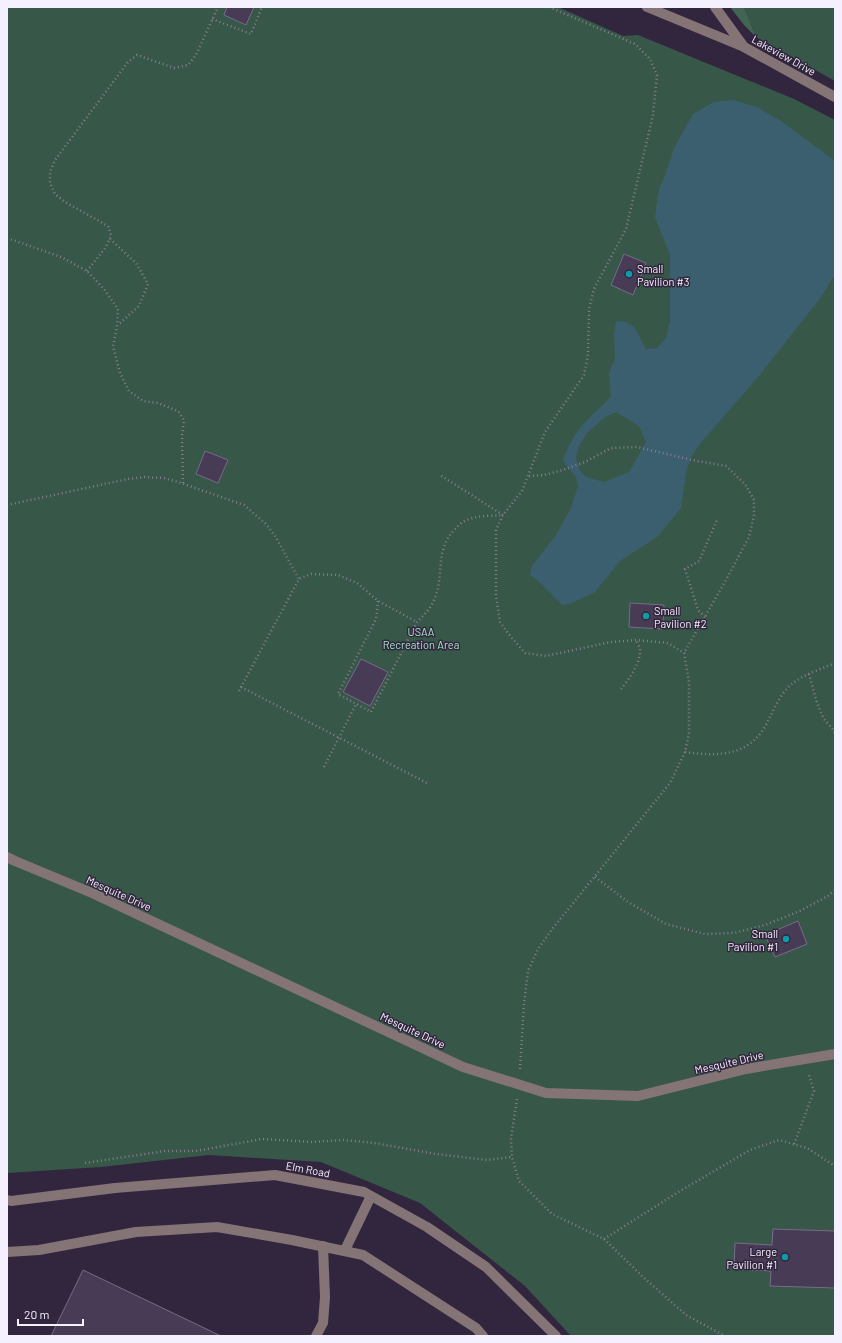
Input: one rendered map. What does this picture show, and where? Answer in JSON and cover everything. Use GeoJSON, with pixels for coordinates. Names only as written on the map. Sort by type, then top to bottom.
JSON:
{"type":"FeatureCollection","features":[{"type":"Feature","properties":{"kind":"street"},"geometry":{"type":"LineString","coordinates":[[647,7],[744,48]]}},
{"type":"Feature","properties":{"kind":"street","name":"Lakeview Drive"},"geometry":{"type":"LineString","coordinates":[[715,7],[744,48],[835,97]]}},
{"type":"Feature","properties":{"kind":"street","name":"Mesquite Drive"},"geometry":{"type":"LineString","coordinates":[[7,857],[99,896],[463,1067],[546,1092],[638,1096],[746,1069],[835,1054]]}},
{"type":"Feature","properties":{"kind":"street","name":"Elm Road"},"geometry":{"type":"LineString","coordinates":[[7,1200],[11,1201],[115,1188],[276,1175],[364,1192],[427,1227],[486,1267],[556,1336]]}},
{"type":"Feature","properties":{"kind":"street"},"geometry":{"type":"LineString","coordinates":[[345,1250],[371,1196]]}},
{"type":"Feature","properties":{"kind":"street"},"geometry":{"type":"LineString","coordinates":[[7,1252],[39,1250],[136,1232],[217,1227],[363,1254],[476,1328],[483,1336]]}},
{"type":"Feature","properties":{"kind":"street"},"geometry":{"type":"LineString","coordinates":[[316,1336],[323,1323],[326,1298],[323,1246]]}},
{"type":"Feature","properties":{"kind":"path"},"geometry":{"type":"LineString","coordinates":[[87,271],[106,247],[111,235],[108,226],[65,202],[55,194],[50,182],[50,172],[55,160],[128,62],[137,56],[174,68],[188,65],[196,55],[218,7]]}},
{"type":"Feature","properties":{"kind":"path"},"geometry":{"type":"LineString","coordinates":[[212,19],[251,34],[262,7]]}},
{"type":"Feature","properties":{"kind":"path"},"geometry":{"type":"LineString","coordinates":[[550,7],[635,44],[650,59],[657,75],[653,115],[626,229],[594,289],[592,296],[589,309],[588,355],[584,376],[545,432],[522,491],[503,515],[496,530],[496,596],[500,622],[525,653],[546,656],[611,642],[636,640],[668,643],[684,653]]}},
{"type":"Feature","properties":{"kind":"path"},"geometry":{"type":"LineString","coordinates":[[110,239],[136,263],[148,284],[139,306],[117,326]]}},
{"type":"Feature","properties":{"kind":"path"},"geometry":{"type":"LineString","coordinates":[[7,240],[13,240],[61,257],[87,271],[104,289],[118,309],[117,326],[113,346],[120,373],[129,391],[143,401],[158,403],[178,411],[184,420],[182,436],[183,484]]}},
{"type":"Feature","properties":{"kind":"path"},"geometry":{"type":"LineString","coordinates":[[529,476],[544,475],[563,470],[585,462],[611,448],[637,447],[692,460],[726,466],[745,484],[754,500],[754,516],[749,537],[684,653],[689,682],[689,734],[685,752],[670,783],[538,949],[528,971],[524,1004],[519,1084],[510,1138],[512,1157],[519,1181],[552,1214],[604,1239],[643,1278],[686,1315],[725,1336]]}},
{"type":"Feature","properties":{"kind":"path"},"geometry":{"type":"LineString","coordinates":[[440,475],[503,515]]}},
{"type":"Feature","properties":{"kind":"path"},"geometry":{"type":"LineString","coordinates":[[7,505],[128,479],[144,477],[164,478],[244,505],[259,517],[275,536],[299,579]]}},
{"type":"Feature","properties":{"kind":"path"},"geometry":{"type":"LineString","coordinates":[[378,601],[376,619],[338,694],[371,712],[417,622],[429,610],[434,600],[437,590],[442,548],[449,534],[470,518],[503,515]]}},
{"type":"Feature","properties":{"kind":"path"},"geometry":{"type":"LineString","coordinates":[[705,616],[698,610],[685,569],[699,561],[718,520]]}},
{"type":"Feature","properties":{"kind":"path"},"geometry":{"type":"LineString","coordinates":[[239,690],[299,579],[310,574],[322,573],[338,575],[357,583],[378,601],[417,622]]}},
{"type":"Feature","properties":{"kind":"path"},"geometry":{"type":"LineString","coordinates":[[621,689],[629,678],[638,660],[640,649],[636,640]]}},
{"type":"Feature","properties":{"kind":"path"},"geometry":{"type":"LineString","coordinates":[[685,752],[707,755],[723,755],[746,747],[758,737],[767,724],[782,695],[792,684],[809,674],[835,663]]}},
{"type":"Feature","properties":{"kind":"path"},"geometry":{"type":"LineString","coordinates":[[809,674],[824,718],[835,732],[835,735]]}},
{"type":"Feature","properties":{"kind":"path"},"geometry":{"type":"LineString","coordinates":[[240,687],[427,783]]}},
{"type":"Feature","properties":{"kind":"path"},"geometry":{"type":"LineString","coordinates":[[324,767],[356,704]]}},
{"type":"Feature","properties":{"kind":"path"},"geometry":{"type":"LineString","coordinates":[[595,877],[628,902],[666,924],[705,934],[734,933],[765,925],[800,911],[828,896],[835,890]]}},
{"type":"Feature","properties":{"kind":"path"},"geometry":{"type":"LineString","coordinates":[[794,1144],[814,1091],[805,1059]]}},
{"type":"Feature","properties":{"kind":"path"},"geometry":{"type":"LineString","coordinates":[[85,1163],[165,1151],[196,1151],[262,1139],[310,1142],[344,1140],[487,1160],[512,1157]]}},
{"type":"Feature","properties":{"kind":"path"},"geometry":{"type":"LineString","coordinates":[[604,1239],[680,1191],[750,1150],[779,1140],[807,1148],[835,1166]]}},
{"type":"Feature","properties":{"kind":"green space","name":"USAA Recreation Area"},"geometry":{"type":"Polygon","coordinates":[[[7,7],[558,7],[623,36],[638,35],[794,99],[835,120],[835,1336],[571,1336],[525,1286],[420,1203],[321,1162],[209,1155],[101,1167],[7,1173],[7,7]]]}},
{"type":"Feature","properties":{"kind":"green space"},"geometry":{"type":"Polygon","coordinates":[[[730,7],[744,7],[756,37],[744,25],[730,7]]]}},
{"type":"Feature","properties":{"kind":"green space"},"geometry":{"type":"Polygon","coordinates":[[[744,7],[835,7],[835,81],[756,37],[744,7]]]}},
{"type":"Feature","properties":{"kind":"water"},"geometry":{"type":"Polygon","coordinates":[[[733,100],[757,107],[781,121],[835,161],[835,277],[831,280],[822,296],[758,377],[700,444],[691,457],[686,473],[681,508],[657,537],[620,561],[595,592],[572,603],[562,605],[530,575],[532,566],[556,535],[571,508],[578,486],[576,477],[565,464],[563,459],[576,433],[611,396],[609,373],[615,358],[614,334],[616,321],[628,323],[632,326],[638,333],[646,349],[657,348],[666,338],[670,322],[670,255],[655,217],[659,189],[674,148],[693,114],[714,102],[733,100]],[[616,412],[605,417],[587,433],[579,446],[576,457],[580,471],[586,477],[604,482],[629,472],[646,442],[639,426],[616,412]]]}},
{"type":"Feature","properties":{"kind":"building"},"geometry":{"type":"Polygon","coordinates":[[[227,7],[254,7],[246,25],[224,15],[227,7]]]}},
{"type":"Feature","properties":{"kind":"building","name":"Small Pavilion #3"},"geometry":{"type":"Polygon","coordinates":[[[624,254],[646,263],[633,295],[611,285],[624,254]]]}},
{"type":"Feature","properties":{"kind":"building"},"geometry":{"type":"Polygon","coordinates":[[[205,451],[228,460],[218,483],[196,474],[205,451]]]}},
{"type":"Feature","properties":{"kind":"building","name":"Small Pavilion #2"},"geometry":{"type":"Polygon","coordinates":[[[630,603],[664,605],[663,629],[629,627],[630,603]]]}},
{"type":"Feature","properties":{"kind":"building"},"geometry":{"type":"Polygon","coordinates":[[[361,659],[388,672],[370,706],[343,692],[361,659]]]}},
{"type":"Feature","properties":{"kind":"building","name":"Small Pavilion #1"},"geometry":{"type":"Polygon","coordinates":[[[798,921],[807,944],[775,957],[765,935],[798,921]]]}},
{"type":"Feature","properties":{"kind":"building","name":"Large Pavilion #1"},"geometry":{"type":"Polygon","coordinates":[[[773,1229],[835,1231],[835,1288],[770,1286],[771,1271],[734,1269],[735,1243],[772,1245],[773,1229]]]}},
{"type":"Feature","properties":{"kind":"building"},"geometry":{"type":"Polygon","coordinates":[[[83,1270],[221,1336],[51,1336],[83,1270]]]}},
{"type":"Feature","properties":{"kind":"place","name":"Small Pavilion #3"},"geometry":{"type":"Point","coordinates":[629,274]}},
{"type":"Feature","properties":{"kind":"place","name":"Small Pavilion #2"},"geometry":{"type":"Point","coordinates":[646,616]}},
{"type":"Feature","properties":{"kind":"place","name":"Small Pavilion #1"},"geometry":{"type":"Point","coordinates":[786,939]}},
{"type":"Feature","properties":{"kind":"place","name":"Large Pavilion #1"},"geometry":{"type":"Point","coordinates":[785,1257]}}]}
